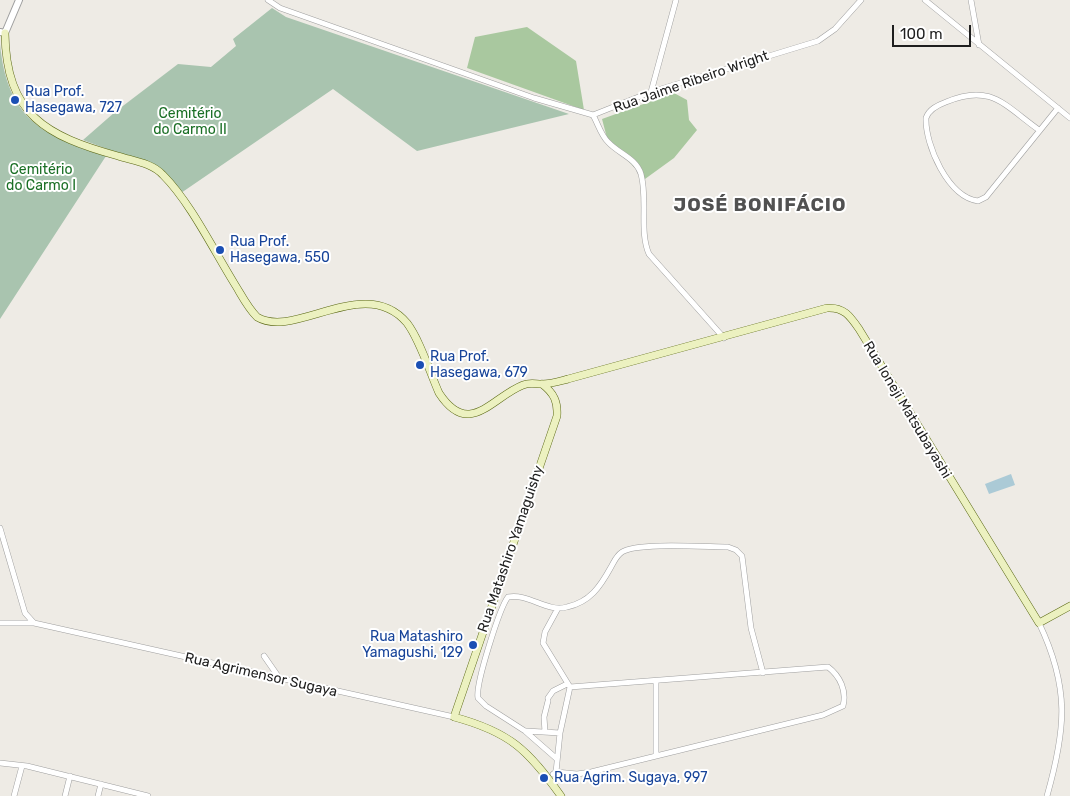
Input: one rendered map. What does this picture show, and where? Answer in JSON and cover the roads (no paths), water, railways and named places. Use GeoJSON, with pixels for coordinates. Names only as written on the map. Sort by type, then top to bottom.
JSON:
{"type":"FeatureCollection","features":[{"type":"Feature","properties":{"kind":"main road","name":"Rua Ioneji Matsubayashi"},"geometry":{"type":"LineString","coordinates":[[2,32],[8,70],[14,90],[33,117],[62,136],[92,148],[151,165],[162,174],[179,194],[257,317],[266,322],[290,320],[335,308],[361,304],[395,313],[408,326],[444,402],[458,412],[481,412],[520,386],[532,383],[542,384],[724,338],[827,308],[838,308],[848,314],[1039,623]]}},
{"type":"Feature","properties":{"kind":"main road","name":"Rua Matashiro Yamaguishy"},"geometry":{"type":"LineString","coordinates":[[454,717],[557,416],[558,407],[554,396],[542,384]]}},
{"type":"Feature","properties":{"kind":"main road"},"geometry":{"type":"LineString","coordinates":[[1039,623],[1070,606]]}},
{"type":"Feature","properties":{"kind":"main road","name":"Rua Agrimensor Sugaya"},"geometry":{"type":"LineString","coordinates":[[454,717],[477,723],[507,737],[532,756],[552,775],[561,796]]}},
{"type":"Feature","properties":{"kind":"street"},"geometry":{"type":"LineString","coordinates":[[2,32],[19,0]]}},
{"type":"Feature","properties":{"kind":"street"},"geometry":{"type":"LineString","coordinates":[[268,0],[280,8],[389,47],[534,98],[593,116]]}},
{"type":"Feature","properties":{"kind":"street"},"geometry":{"type":"LineString","coordinates":[[651,92],[676,0]]}},
{"type":"Feature","properties":{"kind":"street","name":"Rua Jaime Ribeiro Wright"},"geometry":{"type":"LineString","coordinates":[[724,338],[649,254],[646,243],[645,194],[641,174],[634,162],[607,141],[593,116],[651,92],[818,41],[835,29],[861,0]]}},
{"type":"Feature","properties":{"kind":"street"},"geometry":{"type":"LineString","coordinates":[[926,0],[1070,118]]}},
{"type":"Feature","properties":{"kind":"street"},"geometry":{"type":"LineString","coordinates":[[972,0],[979,45]]}},
{"type":"Feature","properties":{"kind":"street"},"geometry":{"type":"LineString","coordinates":[[1039,130],[995,99],[983,94],[965,95],[937,106],[926,118],[932,147],[948,180],[965,197],[978,201],[986,197],[1058,108]]}},
{"type":"Feature","properties":{"kind":"street"},"geometry":{"type":"LineString","coordinates":[[0,528],[25,613],[34,623]]}},
{"type":"Feature","properties":{"kind":"street"},"geometry":{"type":"LineString","coordinates":[[557,759],[525,731],[480,701],[477,692],[504,604],[508,597],[518,597],[557,610],[591,597],[598,589],[619,554],[624,550],[649,547],[728,547],[736,550],[742,556],[751,628],[763,673]]}},
{"type":"Feature","properties":{"kind":"street"},"geometry":{"type":"LineString","coordinates":[[545,732],[544,717],[548,699],[553,691],[568,685],[656,681],[828,667],[835,672],[842,684],[845,700],[843,706],[823,715],[584,773],[552,775],[557,759],[568,685],[543,643],[545,632],[557,610]]}},
{"type":"Feature","properties":{"kind":"street","name":"Rua Agrimensor Sugaya"},"geometry":{"type":"LineString","coordinates":[[0,623],[34,623],[454,717]]}},
{"type":"Feature","properties":{"kind":"street","name":"Rua Ioneji Matsubayashi"},"geometry":{"type":"LineString","coordinates":[[1039,623],[1057,662],[1064,699],[1062,737],[1048,796]]}},
{"type":"Feature","properties":{"kind":"street"},"geometry":{"type":"LineString","coordinates":[[264,656],[281,679]]}},
{"type":"Feature","properties":{"kind":"street"},"geometry":{"type":"LineString","coordinates":[[656,681],[656,756]]}},
{"type":"Feature","properties":{"kind":"street"},"geometry":{"type":"LineString","coordinates":[[525,731],[560,733]]}},
{"type":"Feature","properties":{"kind":"street"},"geometry":{"type":"LineString","coordinates":[[0,763],[70,776],[148,796]]}},
{"type":"Feature","properties":{"kind":"street"},"geometry":{"type":"LineString","coordinates":[[14,796],[22,766]]}},
{"type":"Feature","properties":{"kind":"street"},"geometry":{"type":"LineString","coordinates":[[66,796],[70,776]]}},
{"type":"Feature","properties":{"kind":"street"},"geometry":{"type":"LineString","coordinates":[[98,796],[101,784]]}},
{"type":"Feature","properties":{"kind":"water"},"geometry":{"type":"Polygon","coordinates":[[[1011,474],[1015,485],[989,494],[985,484],[1011,474]]]}},
{"type":"Feature","properties":{"kind":"place","name":"Rua Prof. Hasegawa, 727"},"geometry":{"type":"Point","coordinates":[15,100]}},
{"type":"Feature","properties":{"kind":"place","name":"Rua Prof. Hasegawa, 550"},"geometry":{"type":"Point","coordinates":[220,250]}},
{"type":"Feature","properties":{"kind":"place","name":"Rua Prof. Hasegawa, 679"},"geometry":{"type":"Point","coordinates":[420,365]}},
{"type":"Feature","properties":{"kind":"place","name":"Rua Matashiro Yamagushi, 129"},"geometry":{"type":"Point","coordinates":[473,645]}},
{"type":"Feature","properties":{"kind":"place","name":"Rua Agrim. Sugaya, 997"},"geometry":{"type":"Point","coordinates":[544,778]}},
{"type":"Feature","properties":{"kind":"district","name":"JOSÉ BONIFÁCIO"},"geometry":{"type":"Point","coordinates":[760,206]}},
{"type":"Feature","properties":{"kind":"park label","name":"Cemitério do Carmo II"},"geometry":{"type":"Point","coordinates":[190,122]}},
{"type":"Feature","properties":{"kind":"park label","name":"Cemitério do Carmo I"},"geometry":{"type":"Point","coordinates":[41,178]}}]}
